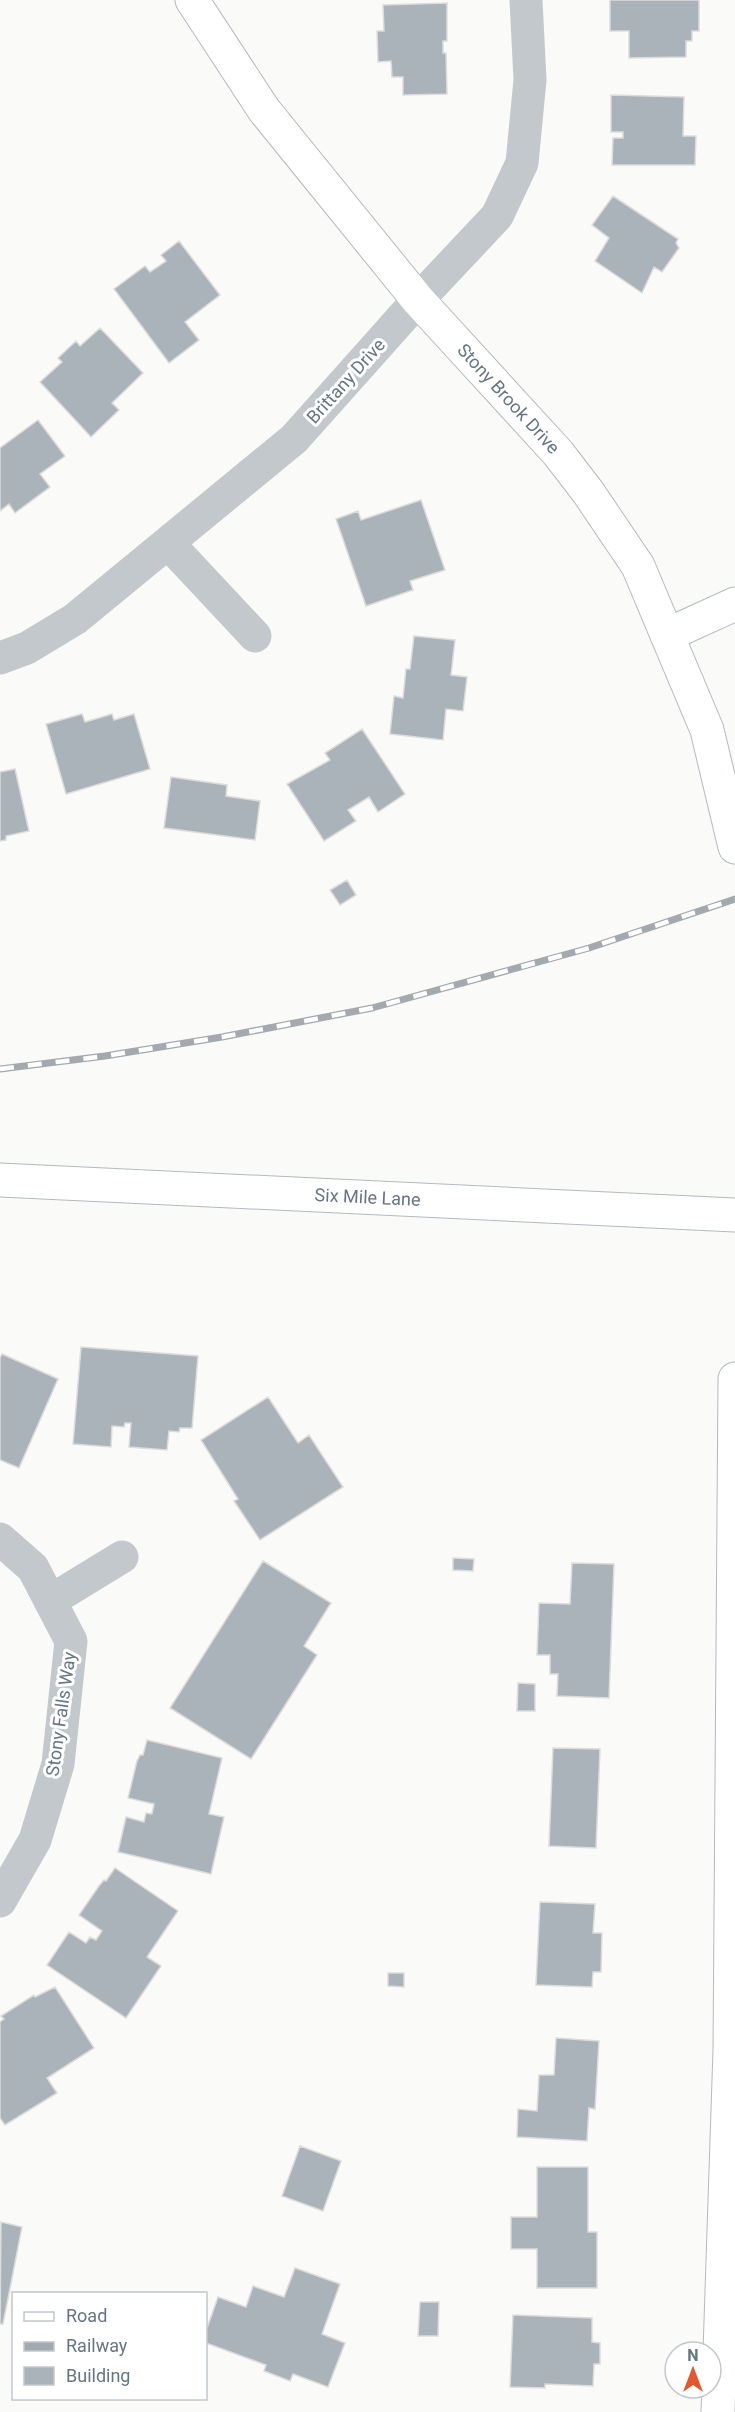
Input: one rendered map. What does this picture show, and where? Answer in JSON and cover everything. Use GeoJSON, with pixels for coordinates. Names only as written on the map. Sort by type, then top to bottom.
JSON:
{"type":"FeatureCollection","features":[{"type":"Feature","properties":{"kind":"street","name":"Stony Brook Drive"},"geometry":{"type":"LineString","coordinates":[[192,0],[264,110],[418,300],[558,453],[588,492],[638,566],[707,730],[735,847]]}},
{"type":"Feature","properties":{"kind":"street","name":"Brittany Drive"},"geometry":{"type":"LineString","coordinates":[[0,658],[27,648],[75,619],[294,439],[418,300],[497,216],[522,163],[530,80],[526,0]]}},
{"type":"Feature","properties":{"kind":"street"},"geometry":{"type":"LineString","coordinates":[[168,543],[255,636]]}},
{"type":"Feature","properties":{"kind":"street"},"geometry":{"type":"LineString","coordinates":[[667,635],[735,604]]}},
{"type":"Feature","properties":{"kind":"street","name":"Six Mile Lane"},"geometry":{"type":"LineString","coordinates":[[0,1180],[735,1215]]}},
{"type":"Feature","properties":{"kind":"street"},"geometry":{"type":"LineString","coordinates":[[718,2412],[730,2050],[735,1379]]}},
{"type":"Feature","properties":{"kind":"street","name":"Stony Falls Way"},"geometry":{"type":"LineString","coordinates":[[0,1539],[33,1568],[72,1641],[58,1764],[35,1840],[0,1901]]}},
{"type":"Feature","properties":{"kind":"street"},"geometry":{"type":"LineString","coordinates":[[50,1601],[122,1557]]}},
{"type":"Feature","properties":{"kind":"building"},"geometry":{"type":"Polygon","coordinates":[[[610,0],[699,0],[699,31],[692,31],[692,41],[686,41],[686,57],[629,58],[629,31],[610,31],[610,0]]]}},
{"type":"Feature","properties":{"kind":"building"},"geometry":{"type":"Polygon","coordinates":[[[447,3],[447,41],[443,41],[443,53],[446,53],[447,94],[403,95],[403,77],[392,77],[391,61],[378,62],[377,31],[384,31],[383,5],[447,3]]]}},
{"type":"Feature","properties":{"kind":"building"},"geometry":{"type":"Polygon","coordinates":[[[611,95],[684,97],[683,136],[696,136],[695,165],[612,165],[613,138],[623,138],[623,132],[611,132],[611,95]]]}},
{"type":"Feature","properties":{"kind":"building"},"geometry":{"type":"Polygon","coordinates":[[[613,196],[678,239],[676,243],[679,248],[662,272],[654,267],[642,293],[595,261],[609,238],[592,225],[613,196]]]}},
{"type":"Feature","properties":{"kind":"building"},"geometry":{"type":"Polygon","coordinates":[[[179,241],[220,295],[185,322],[199,340],[169,363],[114,289],[145,266],[150,272],[166,261],[161,255],[179,241]]]}},
{"type":"Feature","properties":{"kind":"building"},"geometry":{"type":"Polygon","coordinates":[[[100,328],[143,373],[112,403],[119,410],[91,437],[40,382],[62,362],[58,358],[76,341],[80,346],[100,328]]]}},
{"type":"Feature","properties":{"kind":"building"},"geometry":{"type":"Polygon","coordinates":[[[38,420],[65,456],[40,474],[50,487],[15,513],[9,504],[0,511],[0,448],[38,420]]]}},
{"type":"Feature","properties":{"kind":"building"},"geometry":{"type":"Polygon","coordinates":[[[421,500],[445,570],[410,581],[413,590],[366,606],[336,519],[358,511],[361,520],[421,500]]]}},
{"type":"Feature","properties":{"kind":"building"},"geometry":{"type":"Polygon","coordinates":[[[414,636],[455,640],[451,675],[467,677],[463,711],[446,709],[443,740],[390,734],[394,696],[403,698],[406,669],[410,669],[414,636]]]}},
{"type":"Feature","properties":{"kind":"building"},"geometry":{"type":"Polygon","coordinates":[[[82,714],[85,722],[112,714],[114,720],[134,714],[150,769],[66,794],[46,724],[82,714]]]}},
{"type":"Feature","properties":{"kind":"building"},"geometry":{"type":"Polygon","coordinates":[[[362,729],[405,794],[378,812],[369,797],[348,810],[356,821],[324,841],[287,784],[330,760],[325,753],[362,729]]]}},
{"type":"Feature","properties":{"kind":"building"},"geometry":{"type":"Polygon","coordinates":[[[15,769],[29,831],[6,836],[6,840],[0,841],[0,772],[15,769]]]}},
{"type":"Feature","properties":{"kind":"building"},"geometry":{"type":"Polygon","coordinates":[[[171,777],[227,785],[226,796],[260,801],[255,840],[164,828],[171,777]]]}},
{"type":"Feature","properties":{"kind":"building"},"geometry":{"type":"Polygon","coordinates":[[[347,880],[356,895],[340,905],[330,890],[347,880]]]}},
{"type":"Feature","properties":{"kind":"building"},"geometry":{"type":"Polygon","coordinates":[[[81,1347],[198,1356],[192,1428],[180,1428],[179,1432],[169,1431],[167,1450],[129,1447],[131,1423],[125,1423],[124,1427],[112,1426],[111,1447],[73,1444],[81,1347]]]}},
{"type":"Feature","properties":{"kind":"building"},"geometry":{"type":"Polygon","coordinates":[[[2,1354],[58,1379],[19,1468],[0,1460],[0,1358],[2,1354]]]}},
{"type":"Feature","properties":{"kind":"building"},"geometry":{"type":"Polygon","coordinates":[[[268,1397],[298,1443],[309,1435],[343,1487],[260,1540],[234,1501],[238,1499],[201,1440],[268,1397]]]}},
{"type":"Feature","properties":{"kind":"building"},"geometry":{"type":"Polygon","coordinates":[[[453,1558],[474,1559],[473,1571],[453,1570],[453,1558]]]}},
{"type":"Feature","properties":{"kind":"building"},"geometry":{"type":"Polygon","coordinates":[[[263,1561],[331,1603],[304,1646],[317,1655],[251,1759],[170,1708],[263,1561]]]}},
{"type":"Feature","properties":{"kind":"building"},"geometry":{"type":"Polygon","coordinates":[[[572,1563],[614,1564],[609,1698],[557,1696],[558,1674],[550,1674],[550,1655],[537,1655],[539,1603],[570,1604],[572,1563]]]}},
{"type":"Feature","properties":{"kind":"building"},"geometry":{"type":"Polygon","coordinates":[[[518,1683],[535,1684],[535,1711],[517,1711],[518,1683]]]}},
{"type":"Feature","properties":{"kind":"building"},"geometry":{"type":"Polygon","coordinates":[[[147,1740],[222,1758],[209,1814],[224,1817],[211,1874],[118,1852],[126,1817],[144,1822],[146,1813],[152,1814],[154,1804],[128,1798],[137,1761],[140,1755],[143,1755],[147,1740]]]}},
{"type":"Feature","properties":{"kind":"building"},"geometry":{"type":"Polygon","coordinates":[[[553,1748],[600,1749],[596,1848],[549,1846],[553,1748]]]}},
{"type":"Feature","properties":{"kind":"building"},"geometry":{"type":"Polygon","coordinates":[[[115,1868],[178,1911],[147,1957],[161,1966],[126,2018],[47,1965],[69,1932],[86,1943],[90,1937],[96,1940],[102,1931],[79,1915],[115,1868]]]}},
{"type":"Feature","properties":{"kind":"building"},"geometry":{"type":"Polygon","coordinates":[[[540,1902],[595,1904],[593,1933],[602,1933],[601,1972],[593,1972],[592,1987],[536,1985],[540,1902]]]}},
{"type":"Feature","properties":{"kind":"building"},"geometry":{"type":"Polygon","coordinates":[[[388,1973],[404,1973],[404,1987],[388,1986],[388,1973]]]}},
{"type":"Feature","properties":{"kind":"building"},"geometry":{"type":"Polygon","coordinates":[[[55,1987],[94,2048],[47,2078],[57,2093],[5,2125],[0,2118],[0,2022],[4,2019],[1,2016],[34,1995],[35,1997],[55,1987]]]}},
{"type":"Feature","properties":{"kind":"building"},"geometry":{"type":"Polygon","coordinates":[[[556,2038],[599,2041],[595,2109],[589,2108],[587,2141],[517,2137],[518,2109],[537,2111],[539,2075],[554,2075],[556,2038]]]}},
{"type":"Feature","properties":{"kind":"building"},"geometry":{"type":"Polygon","coordinates":[[[300,2146],[341,2161],[323,2211],[282,2196],[300,2146]]]}},
{"type":"Feature","properties":{"kind":"building"},"geometry":{"type":"Polygon","coordinates":[[[537,2167],[588,2167],[588,2232],[597,2232],[597,2288],[537,2288],[537,2249],[511,2249],[511,2217],[537,2217],[537,2167]]]}},
{"type":"Feature","properties":{"kind":"building"},"geometry":{"type":"Polygon","coordinates":[[[1,2222],[22,2227],[3,2324],[0,2324],[1,2222]]]}},
{"type":"Feature","properties":{"kind":"building"},"geometry":{"type":"Polygon","coordinates":[[[295,2268],[340,2284],[322,2334],[345,2343],[328,2387],[293,2374],[290,2381],[264,2371],[266,2365],[207,2343],[207,2328],[218,2297],[246,2307],[253,2286],[284,2297],[295,2268]]]}},
{"type":"Feature","properties":{"kind":"building"},"geometry":{"type":"Polygon","coordinates":[[[420,2302],[439,2302],[438,2336],[418,2336],[420,2302]]]}},
{"type":"Feature","properties":{"kind":"building"},"geometry":{"type":"Polygon","coordinates":[[[513,2315],[592,2318],[592,2342],[600,2343],[600,2364],[594,2364],[593,2386],[545,2384],[545,2388],[510,2387],[513,2315]]]}},
{"type":"Feature","properties":{"kind":"railway"},"geometry":{"type":"LineString","coordinates":[[0,1069],[105,1056],[222,1037],[372,1008],[589,948],[735,899]]}}]}
